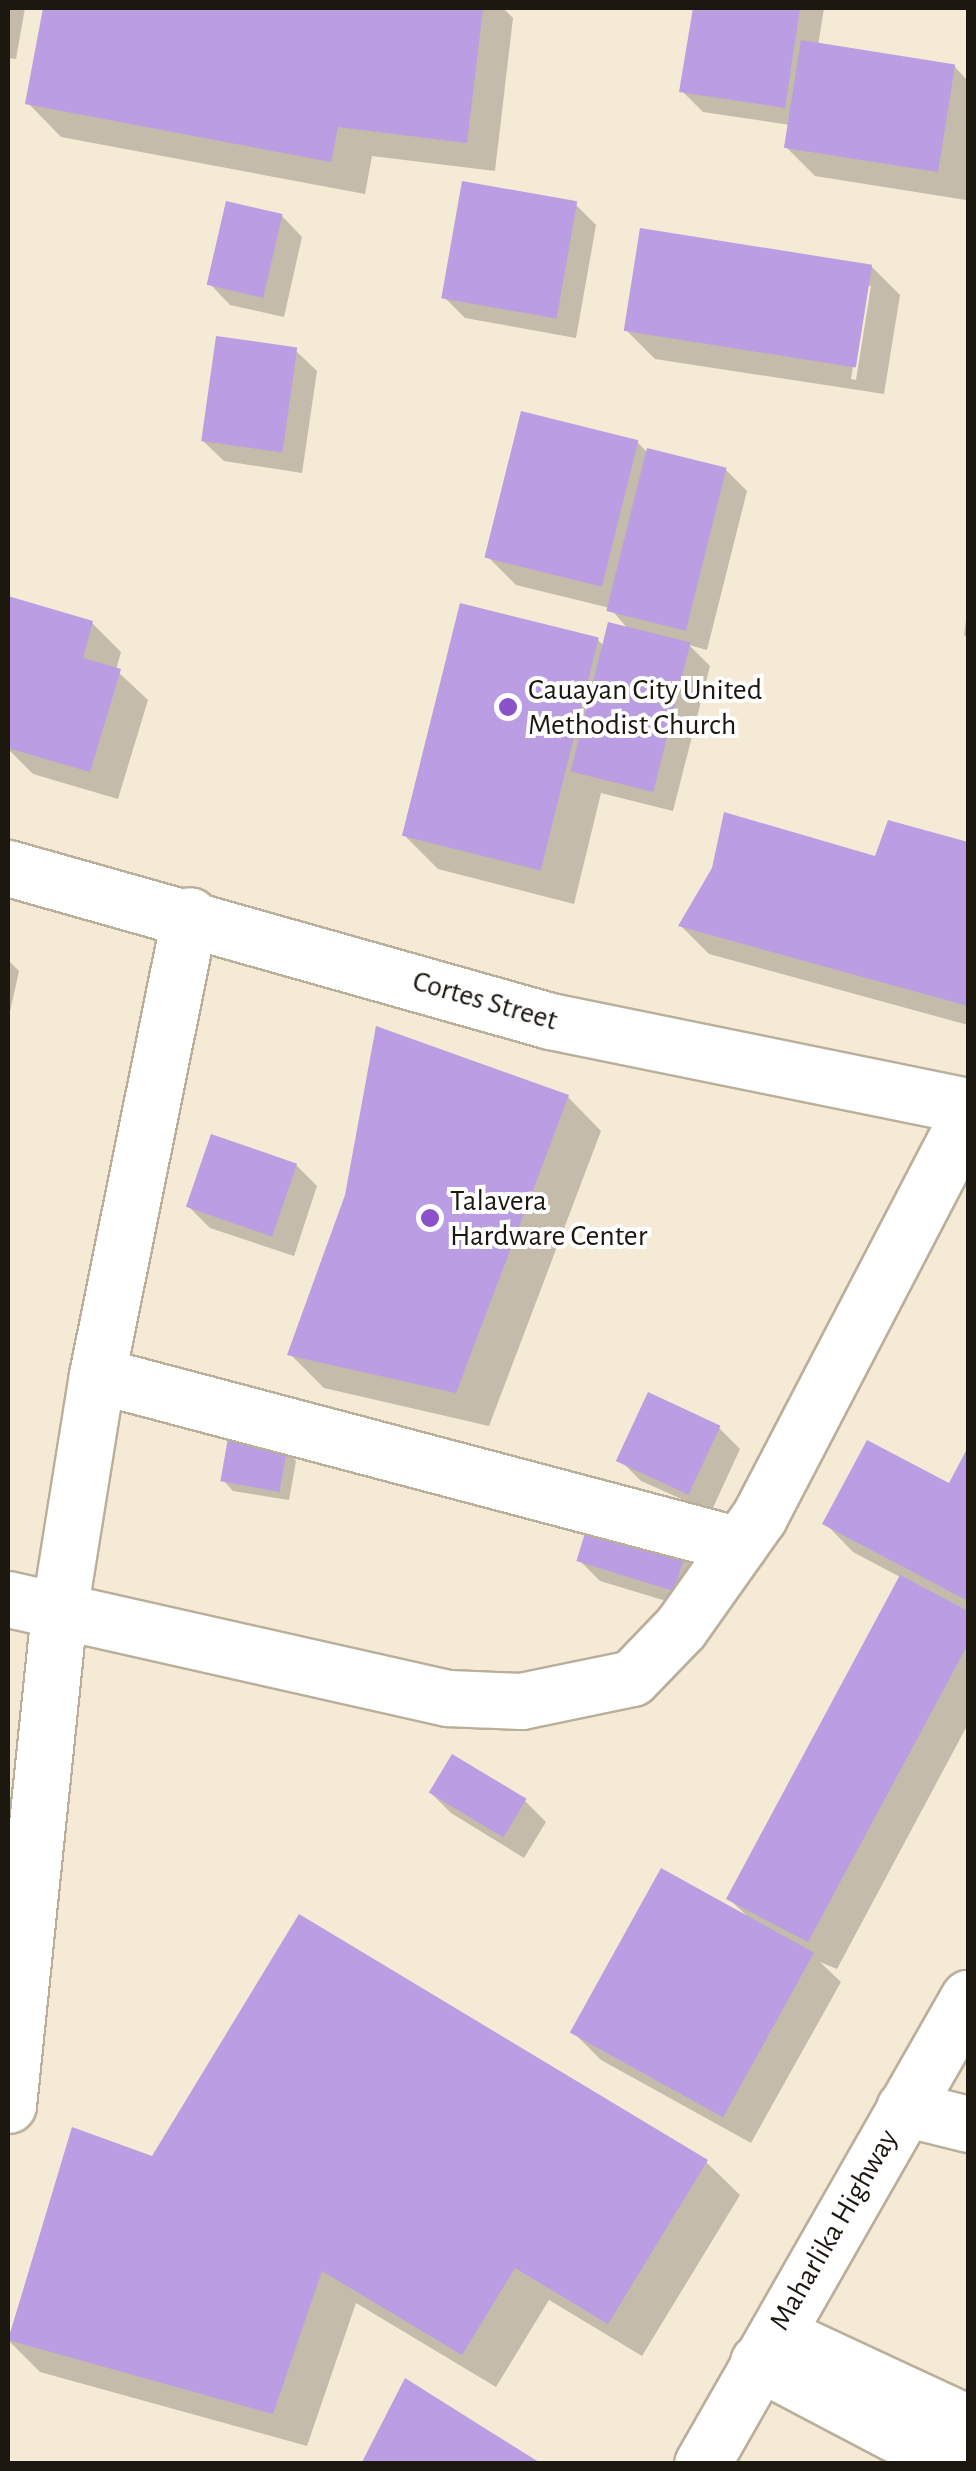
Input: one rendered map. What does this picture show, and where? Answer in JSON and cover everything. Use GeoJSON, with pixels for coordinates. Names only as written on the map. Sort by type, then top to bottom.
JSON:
{"type":"FeatureCollection","features":[{"type":"Feature","properties":{"kind":"street","name":"Cortes Street"},"geometry":{"type":"LineString","coordinates":[[8,868],[190,915],[550,1022],[968,1106]]}},
{"type":"Feature","properties":{"kind":"street"},"geometry":{"type":"LineString","coordinates":[[8,2105],[33,1606],[97,1376],[190,915]]}},
{"type":"Feature","properties":{"kind":"street"},"geometry":{"type":"LineString","coordinates":[[33,1606],[448,1698],[521,1701],[632,1678],[680,1627],[740,1545],[968,1115]]}},
{"type":"Feature","properties":{"kind":"street"},"geometry":{"type":"LineString","coordinates":[[97,1376],[740,1545]]}},
{"type":"Feature","properties":{"kind":"street","name":"Maharlika Highway"},"geometry":{"type":"LineString","coordinates":[[702,2464],[968,1998]]}},
{"type":"Feature","properties":{"kind":"street"},"geometry":{"type":"LineString","coordinates":[[904,2108],[968,2124]]}},
{"type":"Feature","properties":{"kind":"street"},"geometry":{"type":"LineString","coordinates":[[766,2348],[968,2423]]}},
{"type":"Feature","properties":{"kind":"street"},"geometry":{"type":"LineString","coordinates":[[766,2348],[952,2464]]}},
{"type":"Feature","properties":{"kind":"building"},"geometry":{"type":"Polygon","coordinates":[[[43,8],[483,8],[467,143],[338,127],[331,162],[25,104],[43,8]]]}},
{"type":"Feature","properties":{"kind":"building"},"geometry":{"type":"Polygon","coordinates":[[[693,8],[800,8],[785,108],[679,92],[693,8]]]}},
{"type":"Feature","properties":{"kind":"building"},"geometry":{"type":"Polygon","coordinates":[[[801,40],[955,64],[938,172],[784,148],[801,40]]]}},
{"type":"Feature","properties":{"kind":"building"},"geometry":{"type":"Polygon","coordinates":[[[462,181],[577,201],[557,319],[441,298],[462,181]]]}},
{"type":"Feature","properties":{"kind":"building"},"geometry":{"type":"Polygon","coordinates":[[[226,201],[283,214],[263,298],[207,285],[226,201]]]}},
{"type":"Feature","properties":{"kind":"building"},"geometry":{"type":"Polygon","coordinates":[[[640,228],[872,265],[856,367],[624,331],[640,228]]]}},
{"type":"Feature","properties":{"kind":"building"},"geometry":{"type":"Polygon","coordinates":[[[216,336],[297,347],[282,452],[201,441],[216,336]]]}},
{"type":"Feature","properties":{"kind":"building"},"geometry":{"type":"Polygon","coordinates":[[[521,411],[638,440],[602,587],[484,558],[521,411]]]}},
{"type":"Feature","properties":{"kind":"building"},"geometry":{"type":"Polygon","coordinates":[[[647,448],[727,468],[686,631],[606,611],[647,448]]]}},
{"type":"Feature","properties":{"kind":"building"},"geometry":{"type":"Polygon","coordinates":[[[8,596],[93,621],[83,658],[121,669],[90,772],[8,748],[8,596]]]}},
{"type":"Feature","properties":{"kind":"building","name":"Cauayan City United Methodist Church"},"geometry":{"type":"Polygon","coordinates":[[[460,603],[599,638],[541,870],[402,836],[460,603]]]}},
{"type":"Feature","properties":{"kind":"building"},"geometry":{"type":"Polygon","coordinates":[[[608,622],[690,643],[653,792],[571,771],[608,622]]]}},
{"type":"Feature","properties":{"kind":"building"},"geometry":{"type":"Polygon","coordinates":[[[724,812],[875,856],[888,820],[968,842],[968,1006],[678,926],[712,868],[724,812]]]}},
{"type":"Feature","properties":{"kind":"building","name":"Talavera Hardware Center"},"geometry":{"type":"Polygon","coordinates":[[[376,1026],[569,1095],[456,1393],[287,1355],[345,1195],[376,1026]]]}},
{"type":"Feature","properties":{"kind":"building"},"geometry":{"type":"Polygon","coordinates":[[[211,1134],[297,1164],[272,1236],[186,1207],[211,1134]]]}},
{"type":"Feature","properties":{"kind":"building"},"geometry":{"type":"Polygon","coordinates":[[[648,1392],[721,1426],[688,1495],[616,1461],[648,1392]]]}},
{"type":"Feature","properties":{"kind":"building"},"geometry":{"type":"Polygon","coordinates":[[[228,1438],[287,1448],[279,1492],[220,1481],[228,1438]]]}},
{"type":"Feature","properties":{"kind":"building"},"geometry":{"type":"Polygon","coordinates":[[[867,1440],[949,1483],[968,1447],[968,1601],[822,1524],[867,1440]]]}},
{"type":"Feature","properties":{"kind":"building"},"geometry":{"type":"Polygon","coordinates":[[[589,1520],[687,1550],[674,1591],[576,1561],[589,1520]]]}},
{"type":"Feature","properties":{"kind":"building"},"geometry":{"type":"Polygon","coordinates":[[[900,1575],[968,1611],[968,1644],[808,1942],[726,1899],[900,1575]]]}},
{"type":"Feature","properties":{"kind":"building"},"geometry":{"type":"Polygon","coordinates":[[[452,1754],[527,1799],[503,1837],[429,1793],[452,1754]]]}},
{"type":"Feature","properties":{"kind":"building"},"geometry":{"type":"Polygon","coordinates":[[[661,1868],[814,1953],[723,2117],[570,2032],[661,1868]]]}},
{"type":"Feature","properties":{"kind":"building"},"geometry":{"type":"Polygon","coordinates":[[[299,1914],[708,2160],[608,2324],[515,2268],[462,2355],[322,2271],[273,2414],[8,2340],[72,2127],[152,2156],[299,1914]]]}},
{"type":"Feature","properties":{"kind":"building"},"geometry":{"type":"Polygon","coordinates":[[[405,2378],[486,2429],[542,2464],[361,2464],[405,2378]]]}},
{"type":"Feature","properties":{"kind":"place","name":"Cauayan City United Methodist Church"},"geometry":{"type":"Point","coordinates":[508,707]}},
{"type":"Feature","properties":{"kind":"place","name":"Talavera Hardware Center"},"geometry":{"type":"Point","coordinates":[430,1218]}}]}
